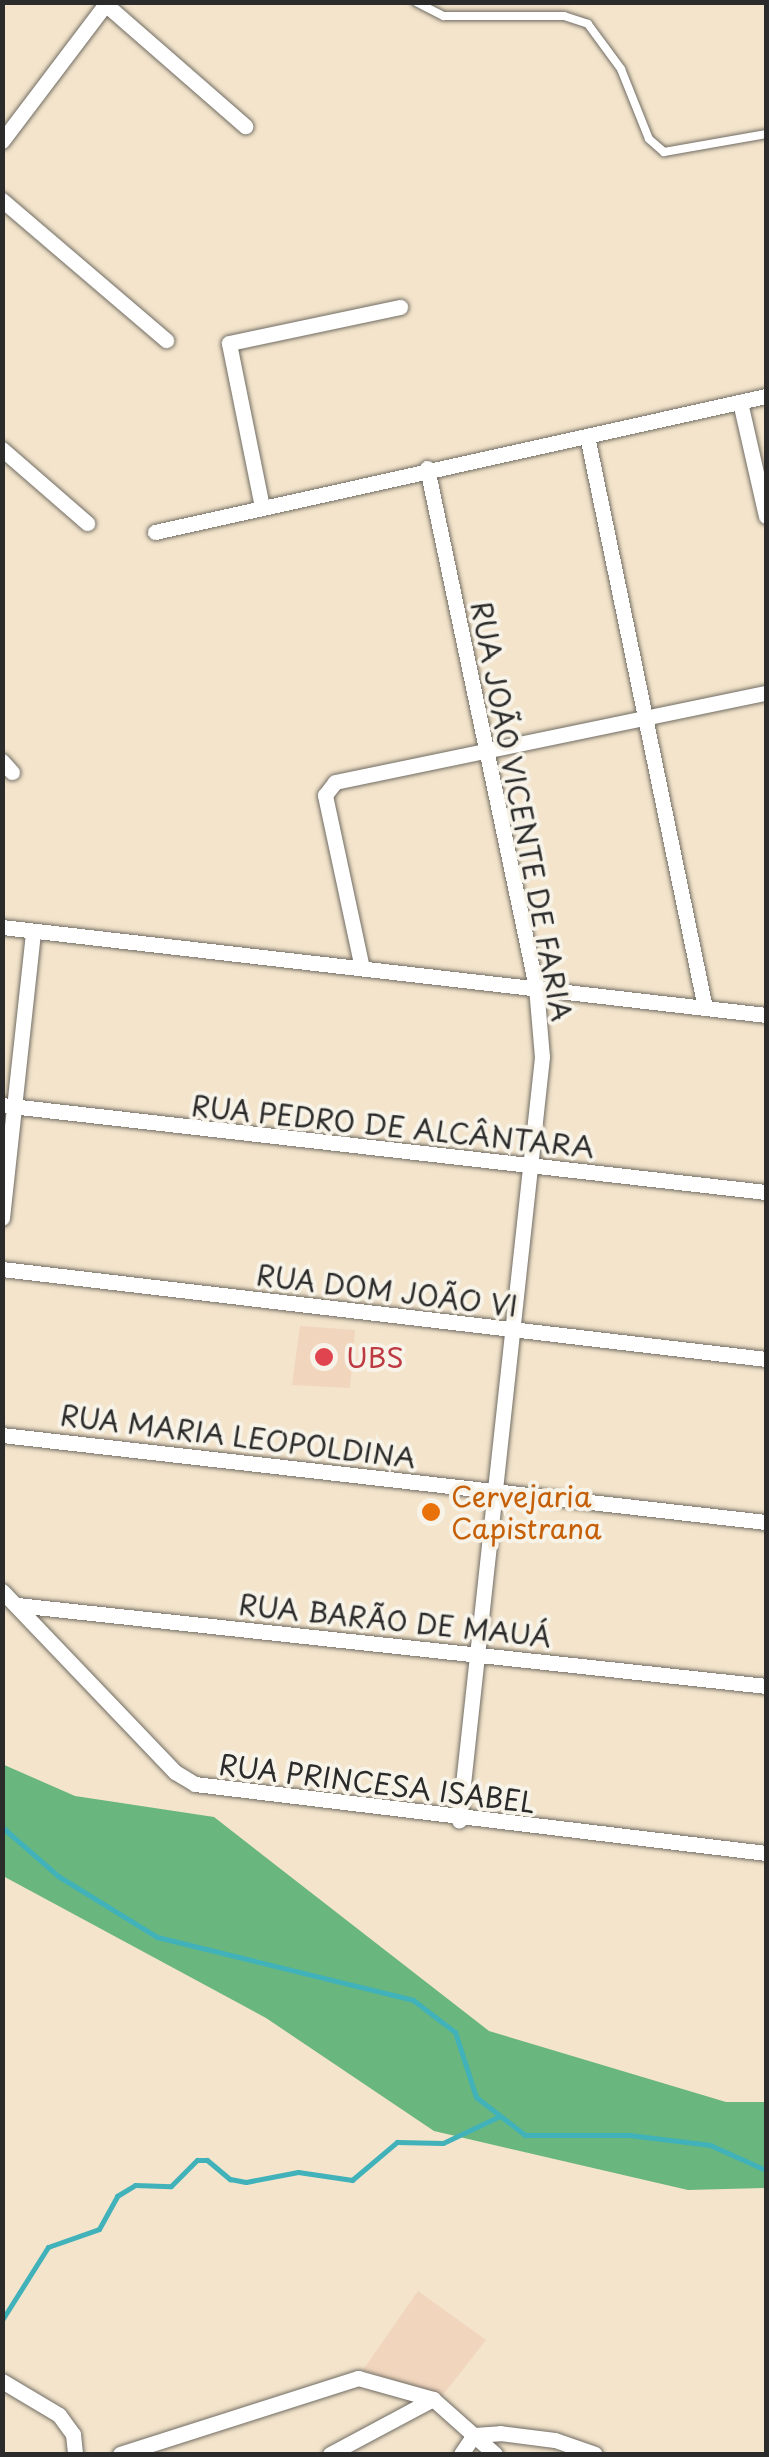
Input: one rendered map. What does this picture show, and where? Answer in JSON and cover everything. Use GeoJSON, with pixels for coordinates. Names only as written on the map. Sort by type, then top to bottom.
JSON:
{"type":"FeatureCollection","features":[{"type":"Feature","properties":{"kind":"street"},"geometry":{"type":"LineString","coordinates":[[2,141],[105,3],[245,126]]}},
{"type":"Feature","properties":{"kind":"street"},"geometry":{"type":"LineString","coordinates":[[2,200],[166,340]]}},
{"type":"Feature","properties":{"kind":"street"},"geometry":{"type":"LineString","coordinates":[[262,507],[229,343],[400,308]]}},
{"type":"Feature","properties":{"kind":"street"},"geometry":{"type":"LineString","coordinates":[[155,532],[427,468],[766,396]]}},
{"type":"Feature","properties":{"kind":"street"},"geometry":{"type":"LineString","coordinates":[[740,402],[766,516]]}},
{"type":"Feature","properties":{"kind":"street"},"geometry":{"type":"LineString","coordinates":[[586,436],[705,1008]]}},
{"type":"Feature","properties":{"kind":"street"},"geometry":{"type":"LineString","coordinates":[[2,450],[87,523]]}},
{"type":"Feature","properties":{"kind":"street","name":"RUA JOÃO VICENTE DE FARIA"},"geometry":{"type":"LineString","coordinates":[[427,468],[536,987],[542,1057],[535,1168],[459,1821]]}},
{"type":"Feature","properties":{"kind":"street"},"geometry":{"type":"LineString","coordinates":[[362,968],[326,795],[335,782],[766,693]]}},
{"type":"Feature","properties":{"kind":"street"},"geometry":{"type":"LineString","coordinates":[[2,927],[766,1015]]}},
{"type":"Feature","properties":{"kind":"street"},"geometry":{"type":"LineString","coordinates":[[2,1218],[8,1106],[33,932]]}},
{"type":"Feature","properties":{"kind":"street","name":"RUA PEDRO DE ALCÂNTARA"},"geometry":{"type":"LineString","coordinates":[[8,1106],[766,1192]]}},
{"type":"Feature","properties":{"kind":"street","name":"RUA DOM JOÃO VI"},"geometry":{"type":"LineString","coordinates":[[2,1269],[766,1359]]}},
{"type":"Feature","properties":{"kind":"street","name":"RUA MARIA LEOPOLDINA"},"geometry":{"type":"LineString","coordinates":[[2,1435],[766,1522]]}},
{"type":"Feature","properties":{"kind":"street","name":"RUA PRINCESA ISABEL"},"geometry":{"type":"LineString","coordinates":[[2,1590],[190,1782],[459,1821],[766,1853]]}},
{"type":"Feature","properties":{"kind":"street","name":"RUA BARÃO DE MAUÁ"},"geometry":{"type":"LineString","coordinates":[[17,1605],[766,1686]]}},
{"type":"Feature","properties":{"kind":"street"},"geometry":{"type":"LineString","coordinates":[[120,2454],[352,2378],[434,2399],[495,2454]]}},
{"type":"Feature","properties":{"kind":"street"},"geometry":{"type":"LineString","coordinates":[[2,2381],[68,2424],[75,2454]]}},
{"type":"Feature","properties":{"kind":"street"},"geometry":{"type":"LineString","coordinates":[[330,2454],[434,2399]]}},
{"type":"Feature","properties":{"kind":"street"},"geometry":{"type":"LineString","coordinates":[[462,2454],[474,2434]]}},
{"type":"Feature","properties":{"kind":"street"},"geometry":{"type":"LineString","coordinates":[[474,2434],[536,2436],[595,2454]]}},
{"type":"Feature","properties":{"kind":"lane"},"geometry":{"type":"LineString","coordinates":[[416,2],[444,16],[576,18],[600,34],[660,150],[766,134]]}},
{"type":"Feature","properties":{"kind":"lane"},"geometry":{"type":"LineString","coordinates":[[539,15],[541,2]]}},
{"type":"Feature","properties":{"kind":"shaded area","name":"UBS"},"geometry":{"type":"Polygon","coordinates":[[[300,1326],[355,1330],[350,1388],[292,1385],[300,1326]]]}},
{"type":"Feature","properties":{"kind":"shaded area"},"geometry":{"type":"Polygon","coordinates":[[[418,2291],[486,2340],[442,2396],[363,2370],[418,2291]]]}},
{"type":"Feature","properties":{"kind":"green space"},"geometry":{"type":"Polygon","coordinates":[[[2,1764],[75,1796],[214,1817],[489,2031],[726,2102],[766,2102],[766,2188],[688,2190],[434,2131],[266,2018],[3,1876],[2,1764]]]}},
{"type":"Feature","properties":{"kind":"waterway"},"geometry":{"type":"LineString","coordinates":[[2,1827],[58,1876],[157,1937],[413,2000],[455,2032],[476,2097],[525,2135],[629,2135],[710,2145],[766,2170]]}},
{"type":"Feature","properties":{"kind":"waterway"},"geometry":{"type":"LineString","coordinates":[[2,2320],[48,2247],[99,2229],[117,2196],[135,2185],[171,2186],[197,2160],[207,2160],[230,2179],[246,2182],[298,2172],[352,2180],[397,2142],[443,2143],[500,2116]]}},
{"type":"Feature","properties":{"kind":"place","name":"UBS"},"geometry":{"type":"Point","coordinates":[324,1357]}},
{"type":"Feature","properties":{"kind":"place","name":"Cervejaria Capistrana"},"geometry":{"type":"Point","coordinates":[431,1512]}}]}
